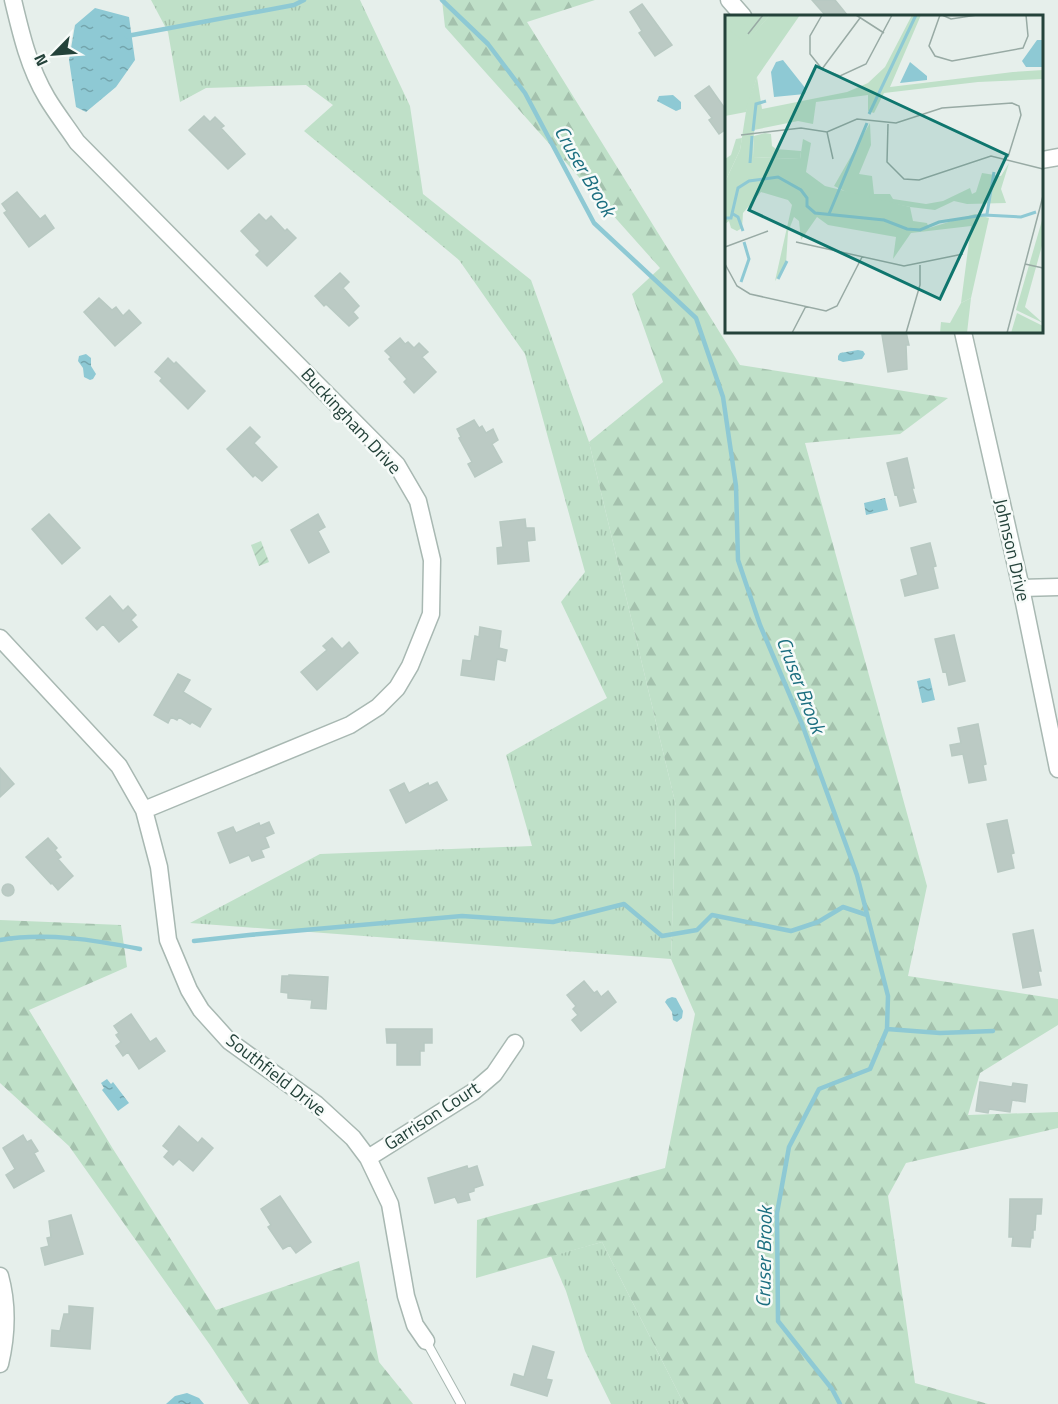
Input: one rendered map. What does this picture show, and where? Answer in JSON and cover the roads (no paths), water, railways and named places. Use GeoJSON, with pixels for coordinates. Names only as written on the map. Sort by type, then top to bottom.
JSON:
{"type":"FeatureCollection","features":[{"type":"Feature","properties":{"kind":"street","name":"Buckingham Drive"},"geometry":{"type":"LineString","coordinates":[[13,0],[23,41],[33,69],[47,98],[77,142],[397,465],[418,501],[432,560],[431,614],[410,666],[397,688],[378,707],[350,725],[144,810]]}},
{"type":"Feature","properties":{"kind":"street"},"geometry":{"type":"LineString","coordinates":[[729,0],[742,15]]}},
{"type":"Feature","properties":{"kind":"street"},"geometry":{"type":"LineString","coordinates":[[1043,160],[1058,157]]}},
{"type":"Feature","properties":{"kind":"street","name":"Johnson Drive"},"geometry":{"type":"LineString","coordinates":[[963,333],[1022,588],[1058,769]]}},
{"type":"Feature","properties":{"kind":"street"},"geometry":{"type":"LineString","coordinates":[[1022,588],[1058,588]]}},
{"type":"Feature","properties":{"kind":"street","name":"Southfield Drive"},"geometry":{"type":"LineString","coordinates":[[0,639],[119,766],[144,810],[159,867],[168,940],[189,990],[201,1010],[229,1041],[316,1104],[353,1138],[368,1158],[390,1204],[406,1296],[415,1325],[426,1341]]}},
{"type":"Feature","properties":{"kind":"street","name":"Garrison Court"},"geometry":{"type":"LineString","coordinates":[[368,1158],[473,1092],[494,1074],[515,1043]]}},
{"type":"Feature","properties":{"kind":"street"},"geometry":{"type":"LineString","coordinates":[[0,1276],[5,1295],[6,1332],[0,1361]]}},
{"type":"Feature","properties":{"kind":"lane"},"geometry":{"type":"LineString","coordinates":[[426,1341],[461,1404]]}},
{"type":"Feature","properties":{"kind":"water"},"geometry":{"type":"Polygon","coordinates":[[[95,8],[129,17],[135,60],[116,87],[86,112],[76,107],[69,60],[75,25],[95,8]]]}},
{"type":"Feature","properties":{"kind":"water"},"geometry":{"type":"Polygon","coordinates":[[[673,95],[681,102],[681,109],[676,111],[657,101],[659,96],[673,95]]]}},
{"type":"Feature","properties":{"kind":"water"},"geometry":{"type":"Polygon","coordinates":[[[858,350],[865,354],[862,359],[843,362],[838,360],[840,353],[858,350]]]}},
{"type":"Feature","properties":{"kind":"water"},"geometry":{"type":"Polygon","coordinates":[[[86,354],[91,358],[91,366],[96,374],[90,380],[84,377],[83,368],[78,361],[79,356],[86,354]]]}},
{"type":"Feature","properties":{"kind":"water"},"geometry":{"type":"Polygon","coordinates":[[[885,498],[888,510],[866,515],[864,503],[885,498]]]}},
{"type":"Feature","properties":{"kind":"water"},"geometry":{"type":"Polygon","coordinates":[[[930,678],[935,700],[922,703],[917,681],[930,678]]]}},
{"type":"Feature","properties":{"kind":"water"},"geometry":{"type":"Polygon","coordinates":[[[672,997],[676,998],[683,1011],[682,1018],[677,1022],[673,1020],[672,1012],[665,1002],[672,997]]]}},
{"type":"Feature","properties":{"kind":"water"},"geometry":{"type":"Polygon","coordinates":[[[107,1079],[111,1084],[113,1082],[129,1103],[118,1111],[102,1090],[104,1088],[101,1083],[107,1079]]]}},
{"type":"Feature","properties":{"kind":"water"},"geometry":{"type":"Polygon","coordinates":[[[187,1393],[199,1398],[204,1404],[166,1404],[175,1396],[187,1393]]]}},
{"type":"Feature","properties":{"kind":"waterway"},"geometry":{"type":"LineString","coordinates":[[127,36],[294,5],[304,0]]}},
{"type":"Feature","properties":{"kind":"waterway","name":"Cruser Brook"},"geometry":{"type":"LineString","coordinates":[[442,0],[488,44],[525,93],[594,223],[696,318],[723,397],[736,486],[738,560],[760,625],[802,724],[857,875],[888,996],[887,1029],[870,1069],[819,1089],[789,1147],[777,1213],[778,1321],[832,1389],[840,1404]]}},
{"type":"Feature","properties":{"kind":"waterway"},"geometry":{"type":"LineString","coordinates":[[194,941],[462,916],[553,922],[624,904],[662,936],[697,930],[712,915],[791,931],[818,922],[843,907],[867,915]]}},
{"type":"Feature","properties":{"kind":"waterway"},"geometry":{"type":"LineString","coordinates":[[0,940],[53,937],[88,940],[140,949]]}},
{"type":"Feature","properties":{"kind":"waterway"},"geometry":{"type":"LineString","coordinates":[[887,1029],[940,1033],[993,1031]]}}]}
